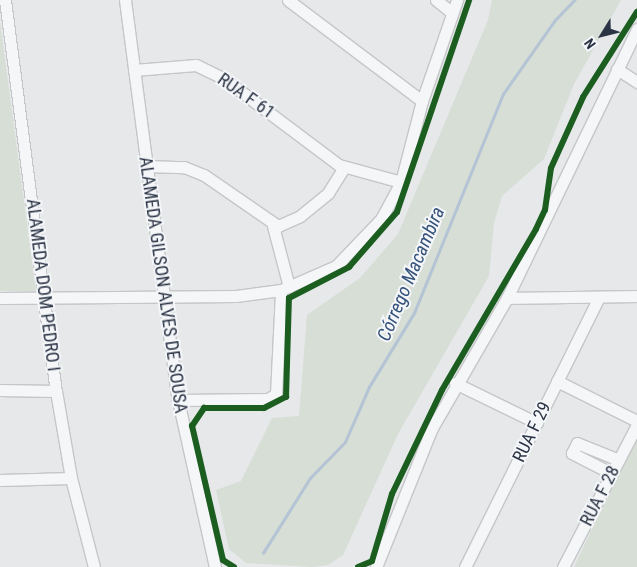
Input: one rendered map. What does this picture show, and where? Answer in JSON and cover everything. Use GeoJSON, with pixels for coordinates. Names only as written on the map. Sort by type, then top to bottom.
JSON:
{"type":"FeatureCollection","features":[{"type":"Feature","properties":{"kind":"street","name":"ALAMEDA DOM PEDRO I"},"geometry":{"type":"LineString","coordinates":[[5,0],[56,390],[71,478],[94,567]]}},
{"type":"Feature","properties":{"kind":"street","name":"ALAMEDA GILSON ALVES DE SOUSA"},"geometry":{"type":"LineString","coordinates":[[125,0],[162,296],[178,400],[215,567]]}},
{"type":"Feature","properties":{"kind":"street"},"geometry":{"type":"LineString","coordinates":[[288,0],[422,101]]}},
{"type":"Feature","properties":{"kind":"street"},"geometry":{"type":"LineString","coordinates":[[436,0],[450,11]]}},
{"type":"Feature","properties":{"kind":"street"},"geometry":{"type":"LineString","coordinates":[[0,298],[236,296],[285,288],[346,260],[381,219],[401,182],[422,101],[450,11],[457,0]]}},
{"type":"Feature","properties":{"kind":"street"},"geometry":{"type":"LineString","coordinates":[[376,567],[432,428],[455,383],[507,298],[637,29]]}},
{"type":"Feature","properties":{"kind":"street","name":"RUA F 61"},"geometry":{"type":"LineString","coordinates":[[134,70],[196,65],[223,78],[344,167],[401,182]]}},
{"type":"Feature","properties":{"kind":"street"},"geometry":{"type":"LineString","coordinates":[[617,69],[637,82]]}},
{"type":"Feature","properties":{"kind":"street"},"geometry":{"type":"LineString","coordinates":[[146,166],[184,167],[204,175],[273,226],[285,288],[276,394],[268,398],[178,400]]}},
{"type":"Feature","properties":{"kind":"street"},"geometry":{"type":"LineString","coordinates":[[273,226],[300,216],[323,198],[344,167]]}},
{"type":"Feature","properties":{"kind":"street"},"geometry":{"type":"LineString","coordinates":[[507,298],[637,296]]}},
{"type":"Feature","properties":{"kind":"street","name":"RUA F 29"},"geometry":{"type":"LineString","coordinates":[[465,567],[599,297]]}},
{"type":"Feature","properties":{"kind":"street"},"geometry":{"type":"LineString","coordinates":[[557,381],[637,421]]}},
{"type":"Feature","properties":{"kind":"street"},"geometry":{"type":"LineString","coordinates":[[455,383],[537,423]]}},
{"type":"Feature","properties":{"kind":"street"},"geometry":{"type":"LineString","coordinates":[[0,390],[56,390]]}},
{"type":"Feature","properties":{"kind":"street","name":"RUA F 28"},"geometry":{"type":"LineString","coordinates":[[563,567],[637,425]]}},
{"type":"Feature","properties":{"kind":"street"},"geometry":{"type":"LineString","coordinates":[[603,469],[572,453],[577,443],[619,460]]}},
{"type":"Feature","properties":{"kind":"street"},"geometry":{"type":"LineString","coordinates":[[0,480],[71,478]]}},
{"type":"Feature","properties":{"kind":"shaded area"},"geometry":{"type":"Polygon","coordinates":[[[492,0],[621,0],[574,84],[544,159],[502,196],[494,223],[489,276],[398,434],[343,555],[328,565],[312,567],[246,563],[229,549],[216,490],[241,481],[272,418],[299,416],[307,315],[360,278],[398,234],[488,20],[492,0]]]}},
{"type":"Feature","properties":{"kind":"shaded area"},"geometry":{"type":"Polygon","coordinates":[[[0,22],[36,291],[0,291],[0,22]]]}},
{"type":"Feature","properties":{"kind":"shaded area"},"geometry":{"type":"Polygon","coordinates":[[[637,434],[637,567],[574,567],[637,434]]]}},
{"type":"Feature","properties":{"kind":"waterway","name":"Córrego Macambira"},"geometry":{"type":"LineString","coordinates":[[263,553],[310,478],[345,442],[369,387],[414,313],[503,94],[555,20],[574,0]]}},
{"type":"Feature","properties":{"kind":"cycle path"},"geometry":{"type":"LineString","coordinates":[[234,567],[223,560],[192,426],[204,408],[264,408],[286,397],[289,298],[349,267],[397,212],[469,0]]}},
{"type":"Feature","properties":{"kind":"cycle path"},"geometry":{"type":"LineString","coordinates":[[358,567],[372,561],[392,494],[442,390],[536,229],[545,210],[551,168],[583,97],[637,12]]}}]}
